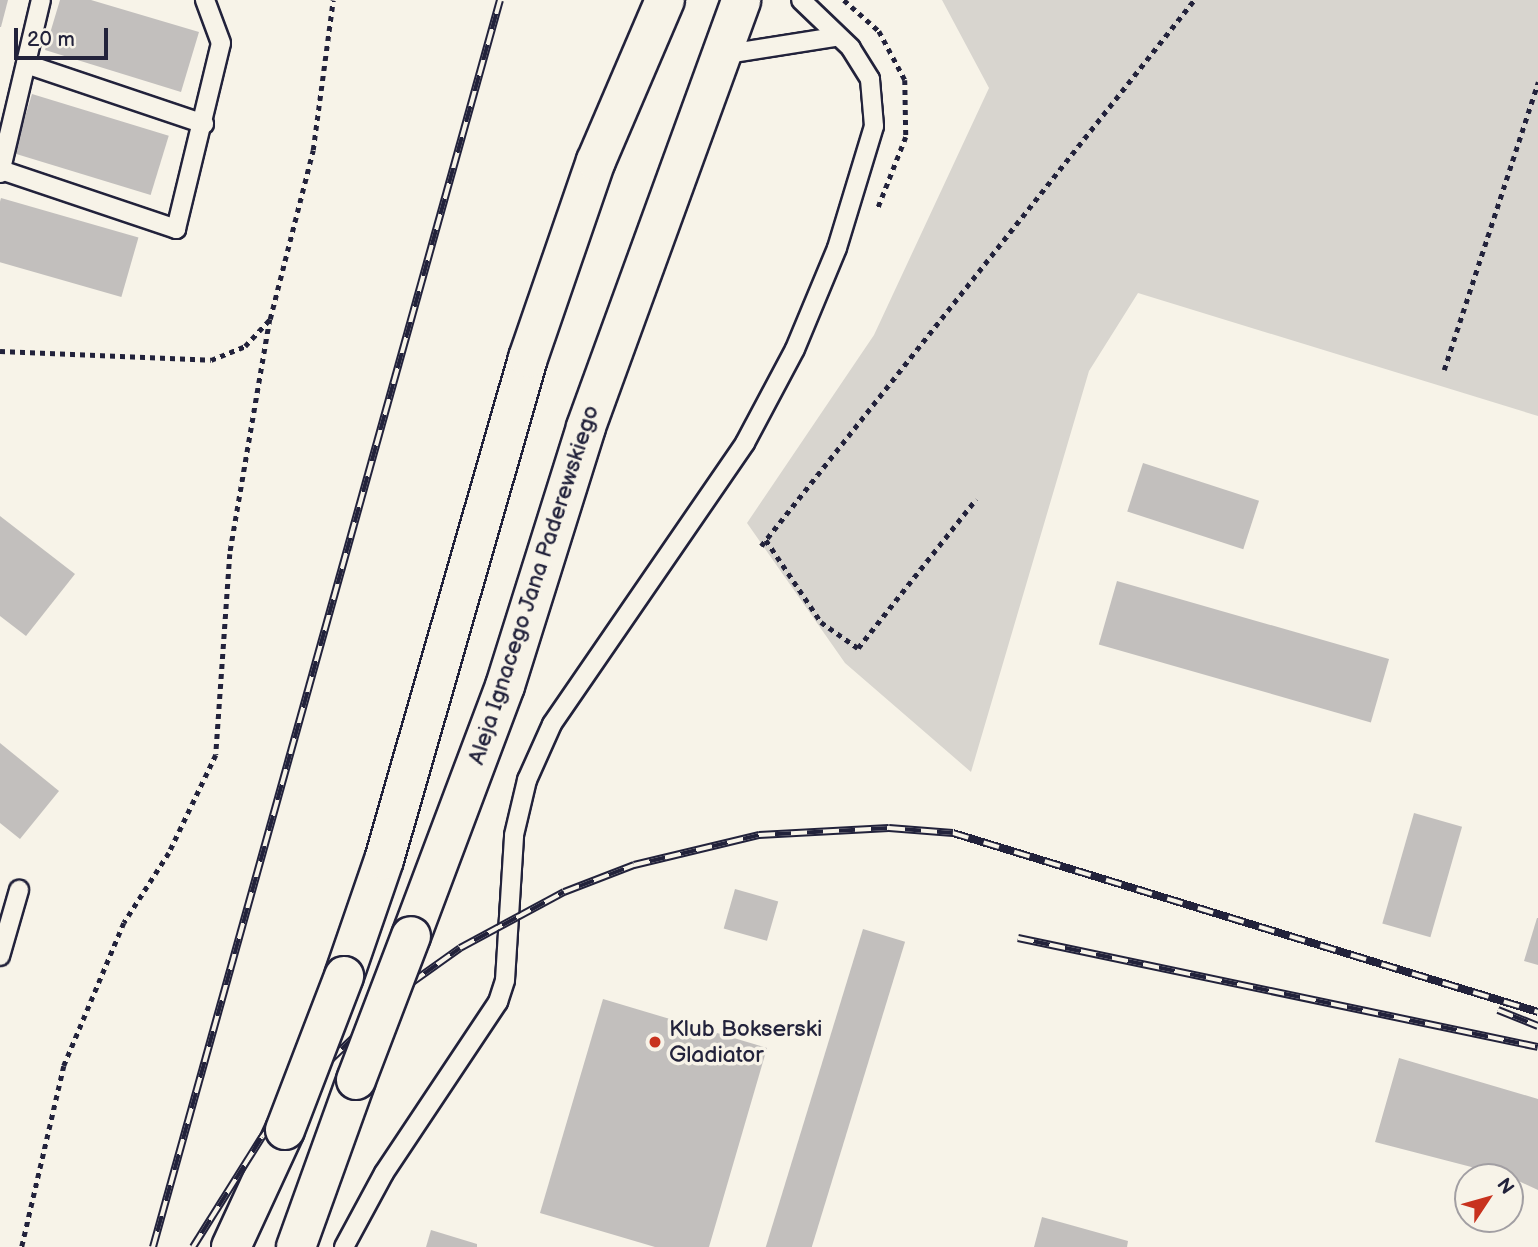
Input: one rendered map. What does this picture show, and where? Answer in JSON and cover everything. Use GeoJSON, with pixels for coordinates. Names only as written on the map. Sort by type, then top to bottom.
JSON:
{"type":"FeatureCollection","features":[{"type":"Feature","properties":{"kind":"main road"},"geometry":{"type":"LineString","coordinates":[[231,1247],[285,1130],[344,976],[384,860],[528,358],[596,161],[665,0]]}},
{"type":"Feature","properties":{"kind":"main road","name":"Aleja Ignacego Jana Paderewskiego"},"geometry":{"type":"LineString","coordinates":[[296,1247],[509,673],[586,427],[741,0]]}},
{"type":"Feature","properties":{"kind":"main road"},"geometry":{"type":"LineString","coordinates":[[253,1247],[285,1130]]}},
{"type":"Feature","properties":{"kind":"lane"},"geometry":{"type":"LineString","coordinates":[[41,0],[1,172],[176,229],[204,124],[221,43],[205,0]]}},
{"type":"Feature","properties":{"kind":"lane"},"geometry":{"type":"LineString","coordinates":[[344,1247],[384,1173],[498,1002],[505,980],[514,835],[527,780],[552,724],[745,443],[794,349],[837,248],[874,126],[870,79],[852,48],[835,37],[801,0]]}},
{"type":"Feature","properties":{"kind":"lane"},"geometry":{"type":"LineString","coordinates":[[721,55],[835,37]]}},
{"type":"Feature","properties":{"kind":"lane"},"geometry":{"type":"LineString","coordinates":[[26,64],[204,124]]}},
{"type":"Feature","properties":{"kind":"lane"},"geometry":{"type":"LineString","coordinates":[[0,956],[19,890]]}},
{"type":"Feature","properties":{"kind":"path"},"geometry":{"type":"LineString","coordinates":[[22,1247],[64,1066],[124,923],[169,853],[216,755],[230,554],[270,319],[313,150],[333,0]]}},
{"type":"Feature","properties":{"kind":"path"},"geometry":{"type":"LineString","coordinates":[[761,546],[1194,0]]}},
{"type":"Feature","properties":{"kind":"path"},"geometry":{"type":"LineString","coordinates":[[1444,370],[1538,82]]}},
{"type":"Feature","properties":{"kind":"path"},"geometry":{"type":"LineString","coordinates":[[0,351],[211,360],[245,346],[270,319]]}},
{"type":"Feature","properties":{"kind":"path"},"geometry":{"type":"LineString","coordinates":[[766,540],[821,622],[858,648],[976,499]]}},
{"type":"Feature","properties":{"kind":"shaded area"},"geometry":{"type":"Polygon","coordinates":[[[942,0],[1538,0],[1538,416],[1138,293],[1089,371],[971,772],[845,663],[747,523],[874,335],[989,88],[942,0]]]}},
{"type":"Feature","properties":{"kind":"building"},"geometry":{"type":"Polygon","coordinates":[[[0,0],[8,0],[1,27],[0,27],[0,0]]]}},
{"type":"Feature","properties":{"kind":"building"},"geometry":{"type":"Polygon","coordinates":[[[60,0],[91,0],[199,32],[181,92],[45,50],[60,0]]]}},
{"type":"Feature","properties":{"kind":"building"},"geometry":{"type":"Polygon","coordinates":[[[32,94],[169,136],[151,195],[14,153],[32,94]]]}},
{"type":"Feature","properties":{"kind":"building"},"geometry":{"type":"Polygon","coordinates":[[[1,198],[138,237],[121,297],[0,262],[1,198]]]}},
{"type":"Feature","properties":{"kind":"building"},"geometry":{"type":"Polygon","coordinates":[[[1143,463],[1259,501],[1243,549],[1127,512],[1143,463]]]}},
{"type":"Feature","properties":{"kind":"building"},"geometry":{"type":"Polygon","coordinates":[[[0,516],[75,574],[26,636],[0,616],[0,516]]]}},
{"type":"Feature","properties":{"kind":"building"},"geometry":{"type":"Polygon","coordinates":[[[1117,581],[1389,659],[1371,722],[1099,644],[1117,581]]]}},
{"type":"Feature","properties":{"kind":"building"},"geometry":{"type":"Polygon","coordinates":[[[0,743],[59,791],[20,839],[0,823],[0,743]]]}},
{"type":"Feature","properties":{"kind":"building"},"geometry":{"type":"Polygon","coordinates":[[[1414,813],[1462,827],[1430,937],[1382,924],[1414,813]]]}},
{"type":"Feature","properties":{"kind":"building"},"geometry":{"type":"Polygon","coordinates":[[[735,889],[778,901],[767,941],[724,928],[735,889]]]}},
{"type":"Feature","properties":{"kind":"building"},"geometry":{"type":"Polygon","coordinates":[[[1538,918],[1538,965],[1524,961],[1538,918]]]}},
{"type":"Feature","properties":{"kind":"building"},"geometry":{"type":"Polygon","coordinates":[[[863,929],[905,942],[812,1247],[766,1247],[863,929]]]}},
{"type":"Feature","properties":{"kind":"building"},"geometry":{"type":"Polygon","coordinates":[[[603,999],[767,1048],[709,1247],[655,1247],[540,1213],[603,999]]]}},
{"type":"Feature","properties":{"kind":"building"},"geometry":{"type":"Polygon","coordinates":[[[1399,1058],[1538,1099],[1538,1190],[1524,1184],[1524,1163],[1456,1163],[1375,1142],[1399,1058]]]}},
{"type":"Feature","properties":{"kind":"building"},"geometry":{"type":"Polygon","coordinates":[[[1042,1217],[1128,1241],[1127,1247],[1034,1247],[1042,1217]]]}},
{"type":"Feature","properties":{"kind":"building"},"geometry":{"type":"Polygon","coordinates":[[[431,1230],[477,1244],[477,1247],[426,1247],[431,1230]]]}},
{"type":"Feature","properties":{"kind":"railway"},"geometry":{"type":"LineString","coordinates":[[153,1247],[500,0]]}},
{"type":"Feature","properties":{"kind":"railway"},"geometry":{"type":"LineString","coordinates":[[193,1247],[262,1137],[307,1082],[411,983],[460,948],[564,892],[634,865],[759,835],[889,828],[953,833],[1538,1012]]}},
{"type":"Feature","properties":{"kind":"railway"},"geometry":{"type":"LineString","coordinates":[[1018,938],[1538,1047]]}},
{"type":"Feature","properties":{"kind":"railway"},"geometry":{"type":"LineString","coordinates":[[1498,1010],[1538,1026]]}},
{"type":"Feature","properties":{"kind":"place","name":"Klub Bokserski Gladiator"},"geometry":{"type":"Point","coordinates":[655,1042]}}]}
